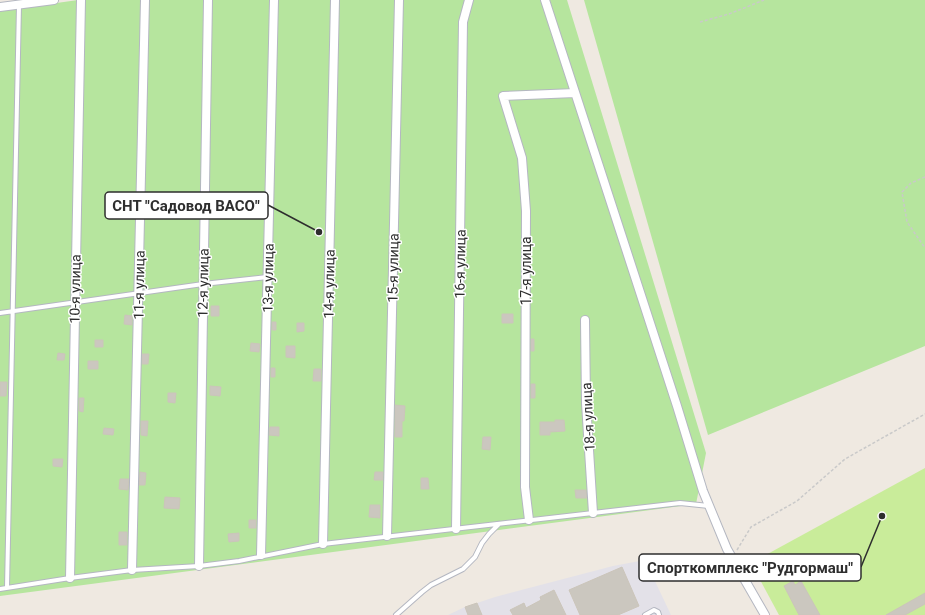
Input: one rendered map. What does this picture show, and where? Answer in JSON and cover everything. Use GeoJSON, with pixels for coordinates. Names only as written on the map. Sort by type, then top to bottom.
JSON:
{"type":"FeatureCollection","features":[{"type":"Feature","properties":{"kind":"street"},"geometry":{"type":"LineString","coordinates":[[0,7],[54,0]]}},
{"type":"Feature","properties":{"kind":"street","name":"10-я улица"},"geometry":{"type":"LineString","coordinates":[[70,578],[81,0]]}},
{"type":"Feature","properties":{"kind":"street","name":"11-я улица"},"geometry":{"type":"LineString","coordinates":[[132,570],[145,0]]}},
{"type":"Feature","properties":{"kind":"street","name":"12-я улица"},"geometry":{"type":"LineString","coordinates":[[199,566],[208,0]]}},
{"type":"Feature","properties":{"kind":"street","name":"13-я улица"},"geometry":{"type":"LineString","coordinates":[[261,555],[274,0]]}},
{"type":"Feature","properties":{"kind":"street","name":"14-я улица"},"geometry":{"type":"LineString","coordinates":[[324,544],[335,0]]}},
{"type":"Feature","properties":{"kind":"street","name":"15-я улица"},"geometry":{"type":"LineString","coordinates":[[387,536],[399,0]]}},
{"type":"Feature","properties":{"kind":"street","name":"16-я улица"},"geometry":{"type":"LineString","coordinates":[[456,529],[463,22],[469,0]]}},
{"type":"Feature","properties":{"kind":"street"},"geometry":{"type":"LineString","coordinates":[[545,0],[675,398],[703,491],[726,549],[765,615]]}},
{"type":"Feature","properties":{"kind":"street","name":"17-я улица"},"geometry":{"type":"LineString","coordinates":[[529,520],[525,487],[526,211],[522,158],[503,96],[575,93]]}},
{"type":"Feature","properties":{"kind":"street","name":"18-я улица"},"geometry":{"type":"LineString","coordinates":[[585,320],[586,403],[593,513]]}},
{"type":"Feature","properties":{"kind":"lane"},"geometry":{"type":"LineString","coordinates":[[7,588],[19,4]]}},
{"type":"Feature","properties":{"kind":"lane"},"geometry":{"type":"LineString","coordinates":[[0,313],[203,284],[268,277]]}},
{"type":"Feature","properties":{"kind":"lane"},"geometry":{"type":"LineString","coordinates":[[0,589],[132,570],[199,566],[239,561],[261,555],[324,544],[387,536],[680,504],[709,506]]}},
{"type":"Feature","properties":{"kind":"lane"},"geometry":{"type":"LineString","coordinates":[[396,615],[422,592],[463,569],[475,557],[482,543],[499,524]]}},
{"type":"Feature","properties":{"kind":"lane"},"geometry":{"type":"LineString","coordinates":[[645,615],[654,610],[658,612],[659,615]]}},
{"type":"Feature","properties":{"kind":"path"},"geometry":{"type":"LineString","coordinates":[[700,22],[729,14],[764,0]]}},
{"type":"Feature","properties":{"kind":"path"},"geometry":{"type":"LineString","coordinates":[[925,177],[911,183],[902,192],[907,222],[925,248]]}},
{"type":"Feature","properties":{"kind":"path"},"geometry":{"type":"LineString","coordinates":[[732,558],[751,528],[797,501],[845,459],[925,414]]}},
{"type":"Feature","properties":{"kind":"shaded area"},"geometry":{"type":"Polygon","coordinates":[[[645,560],[671,615],[448,615],[465,607],[495,597],[613,566],[645,560]]]}},
{"type":"Feature","properties":{"kind":"green space"},"geometry":{"type":"Polygon","coordinates":[[[78,0],[567,0],[706,453],[696,504],[0,596],[0,11],[78,0]]]}},
{"type":"Feature","properties":{"kind":"green space"},"geometry":{"type":"Polygon","coordinates":[[[584,0],[925,0],[925,346],[708,435],[584,0]]]}},
{"type":"Feature","properties":{"kind":"green space"},"geometry":{"type":"Polygon","coordinates":[[[925,468],[925,615],[779,615],[751,563],[925,468]]]}},
{"type":"Feature","properties":{"kind":"building"},"geometry":{"type":"Polygon","coordinates":[[[211,306],[219,306],[219,316],[211,316],[211,306]]]}},
{"type":"Feature","properties":{"kind":"building"},"geometry":{"type":"Polygon","coordinates":[[[502,314],[513,314],[513,323],[502,323],[502,314]]]}},
{"type":"Feature","properties":{"kind":"building"},"geometry":{"type":"Polygon","coordinates":[[[125,315],[132,316],[132,325],[124,324],[125,315]]]}},
{"type":"Feature","properties":{"kind":"building"},"geometry":{"type":"Polygon","coordinates":[[[272,322],[276,322],[276,330],[272,330],[272,322]]]}},
{"type":"Feature","properties":{"kind":"building"},"geometry":{"type":"Polygon","coordinates":[[[297,323],[304,323],[304,331],[297,332],[297,323]]]}},
{"type":"Feature","properties":{"kind":"building"},"geometry":{"type":"Polygon","coordinates":[[[531,339],[534,339],[534,351],[531,351],[531,339]]]}},
{"type":"Feature","properties":{"kind":"building"},"geometry":{"type":"Polygon","coordinates":[[[95,340],[103,340],[103,347],[95,347],[95,340]]]}},
{"type":"Feature","properties":{"kind":"building"},"geometry":{"type":"Polygon","coordinates":[[[251,343],[260,344],[259,352],[250,351],[251,343]]]}},
{"type":"Feature","properties":{"kind":"building"},"geometry":{"type":"Polygon","coordinates":[[[286,346],[295,346],[295,358],[286,357],[286,346]]]}},
{"type":"Feature","properties":{"kind":"building"},"geometry":{"type":"Polygon","coordinates":[[[58,353],[65,354],[64,360],[57,360],[58,353]]]}},
{"type":"Feature","properties":{"kind":"building"},"geometry":{"type":"Polygon","coordinates":[[[142,354],[149,354],[148,364],[142,364],[142,354]]]}},
{"type":"Feature","properties":{"kind":"building"},"geometry":{"type":"Polygon","coordinates":[[[88,361],[98,361],[98,369],[88,369],[88,361]]]}},
{"type":"Feature","properties":{"kind":"building"},"geometry":{"type":"Polygon","coordinates":[[[271,368],[275,368],[275,377],[271,377],[271,368]]]}},
{"type":"Feature","properties":{"kind":"building"},"geometry":{"type":"Polygon","coordinates":[[[314,369],[321,369],[321,381],[313,381],[314,369]]]}},
{"type":"Feature","properties":{"kind":"building"},"geometry":{"type":"Polygon","coordinates":[[[0,382],[7,382],[6,396],[0,396],[0,382]]]}},
{"type":"Feature","properties":{"kind":"building"},"geometry":{"type":"Polygon","coordinates":[[[531,384],[535,384],[535,398],[531,398],[531,384]]]}},
{"type":"Feature","properties":{"kind":"building"},"geometry":{"type":"Polygon","coordinates":[[[210,386],[221,387],[220,396],[210,395],[210,386]]]}},
{"type":"Feature","properties":{"kind":"building"},"geometry":{"type":"Polygon","coordinates":[[[168,393],[176,393],[175,403],[168,402],[168,393]]]}},
{"type":"Feature","properties":{"kind":"building"},"geometry":{"type":"Polygon","coordinates":[[[79,398],[84,398],[83,412],[79,411],[79,398]]]}},
{"type":"Feature","properties":{"kind":"building"},"geometry":{"type":"Polygon","coordinates":[[[395,405],[405,406],[404,421],[402,421],[402,437],[395,437],[395,405]]]}},
{"type":"Feature","properties":{"kind":"building"},"geometry":{"type":"Polygon","coordinates":[[[555,420],[564,420],[565,431],[550,432],[550,435],[540,435],[540,422],[555,422],[555,420]]]}},
{"type":"Feature","properties":{"kind":"building"},"geometry":{"type":"Polygon","coordinates":[[[141,421],[148,421],[147,436],[141,435],[141,421]]]}},
{"type":"Feature","properties":{"kind":"building"},"geometry":{"type":"Polygon","coordinates":[[[270,427],[279,427],[279,436],[269,435],[270,427]]]}},
{"type":"Feature","properties":{"kind":"building"},"geometry":{"type":"Polygon","coordinates":[[[104,428],[114,429],[113,435],[103,434],[104,428]]]}},
{"type":"Feature","properties":{"kind":"building"},"geometry":{"type":"Polygon","coordinates":[[[483,437],[491,437],[490,450],[482,449],[483,437]]]}},
{"type":"Feature","properties":{"kind":"building"},"geometry":{"type":"Polygon","coordinates":[[[53,459],[63,459],[62,467],[53,466],[53,459]]]}},
{"type":"Feature","properties":{"kind":"building"},"geometry":{"type":"Polygon","coordinates":[[[140,472],[146,473],[145,485],[139,485],[140,472]]]}},
{"type":"Feature","properties":{"kind":"building"},"geometry":{"type":"Polygon","coordinates":[[[375,472],[383,472],[383,480],[374,480],[375,472]]]}},
{"type":"Feature","properties":{"kind":"building"},"geometry":{"type":"Polygon","coordinates":[[[421,478],[428,478],[429,489],[421,489],[421,478]]]}},
{"type":"Feature","properties":{"kind":"building"},"geometry":{"type":"Polygon","coordinates":[[[120,479],[129,479],[128,490],[119,489],[120,479]]]}},
{"type":"Feature","properties":{"kind":"building"},"geometry":{"type":"Polygon","coordinates":[[[575,490],[586,490],[587,498],[576,498],[575,490]]]}},
{"type":"Feature","properties":{"kind":"building"},"geometry":{"type":"Polygon","coordinates":[[[165,497],[180,498],[179,509],[164,508],[165,497]]]}},
{"type":"Feature","properties":{"kind":"building"},"geometry":{"type":"Polygon","coordinates":[[[370,505],[380,505],[380,518],[369,517],[370,505]]]}},
{"type":"Feature","properties":{"kind":"building"},"geometry":{"type":"Polygon","coordinates":[[[249,520],[256,520],[256,528],[249,528],[249,520]]]}},
{"type":"Feature","properties":{"kind":"building"},"geometry":{"type":"Polygon","coordinates":[[[119,532],[127,532],[127,545],[119,545],[119,532]]]}},
{"type":"Feature","properties":{"kind":"building"},"geometry":{"type":"Polygon","coordinates":[[[239,533],[239,541],[229,542],[228,534],[239,533]]]}},
{"type":"Feature","properties":{"kind":"building"},"geometry":{"type":"Polygon","coordinates":[[[622,567],[639,606],[618,615],[580,615],[569,590],[622,567]]]}},
{"type":"Feature","properties":{"kind":"building"},"geometry":{"type":"Polygon","coordinates":[[[793,581],[795,585],[801,581],[820,615],[799,615],[784,586],[793,581]]]}},
{"type":"Feature","properties":{"kind":"building"},"geometry":{"type":"Polygon","coordinates":[[[554,590],[566,615],[513,615],[510,610],[524,603],[526,608],[541,600],[540,597],[554,590]]]}},
{"type":"Feature","properties":{"kind":"building"},"geometry":{"type":"Polygon","coordinates":[[[925,593],[925,604],[905,615],[886,615],[925,593]]]}},
{"type":"Feature","properties":{"kind":"building"},"geometry":{"type":"Polygon","coordinates":[[[477,603],[482,615],[468,615],[465,607],[477,603]]]}},
{"type":"Feature","properties":{"kind":"place","name":"СНТ \"Садовод ВАСО\""},"geometry":{"type":"Point","coordinates":[319,232]}},
{"type":"Feature","properties":{"kind":"place","name":"Спорткомплекс \"Рудгормаш\""},"geometry":{"type":"Point","coordinates":[882,516]}}]}
